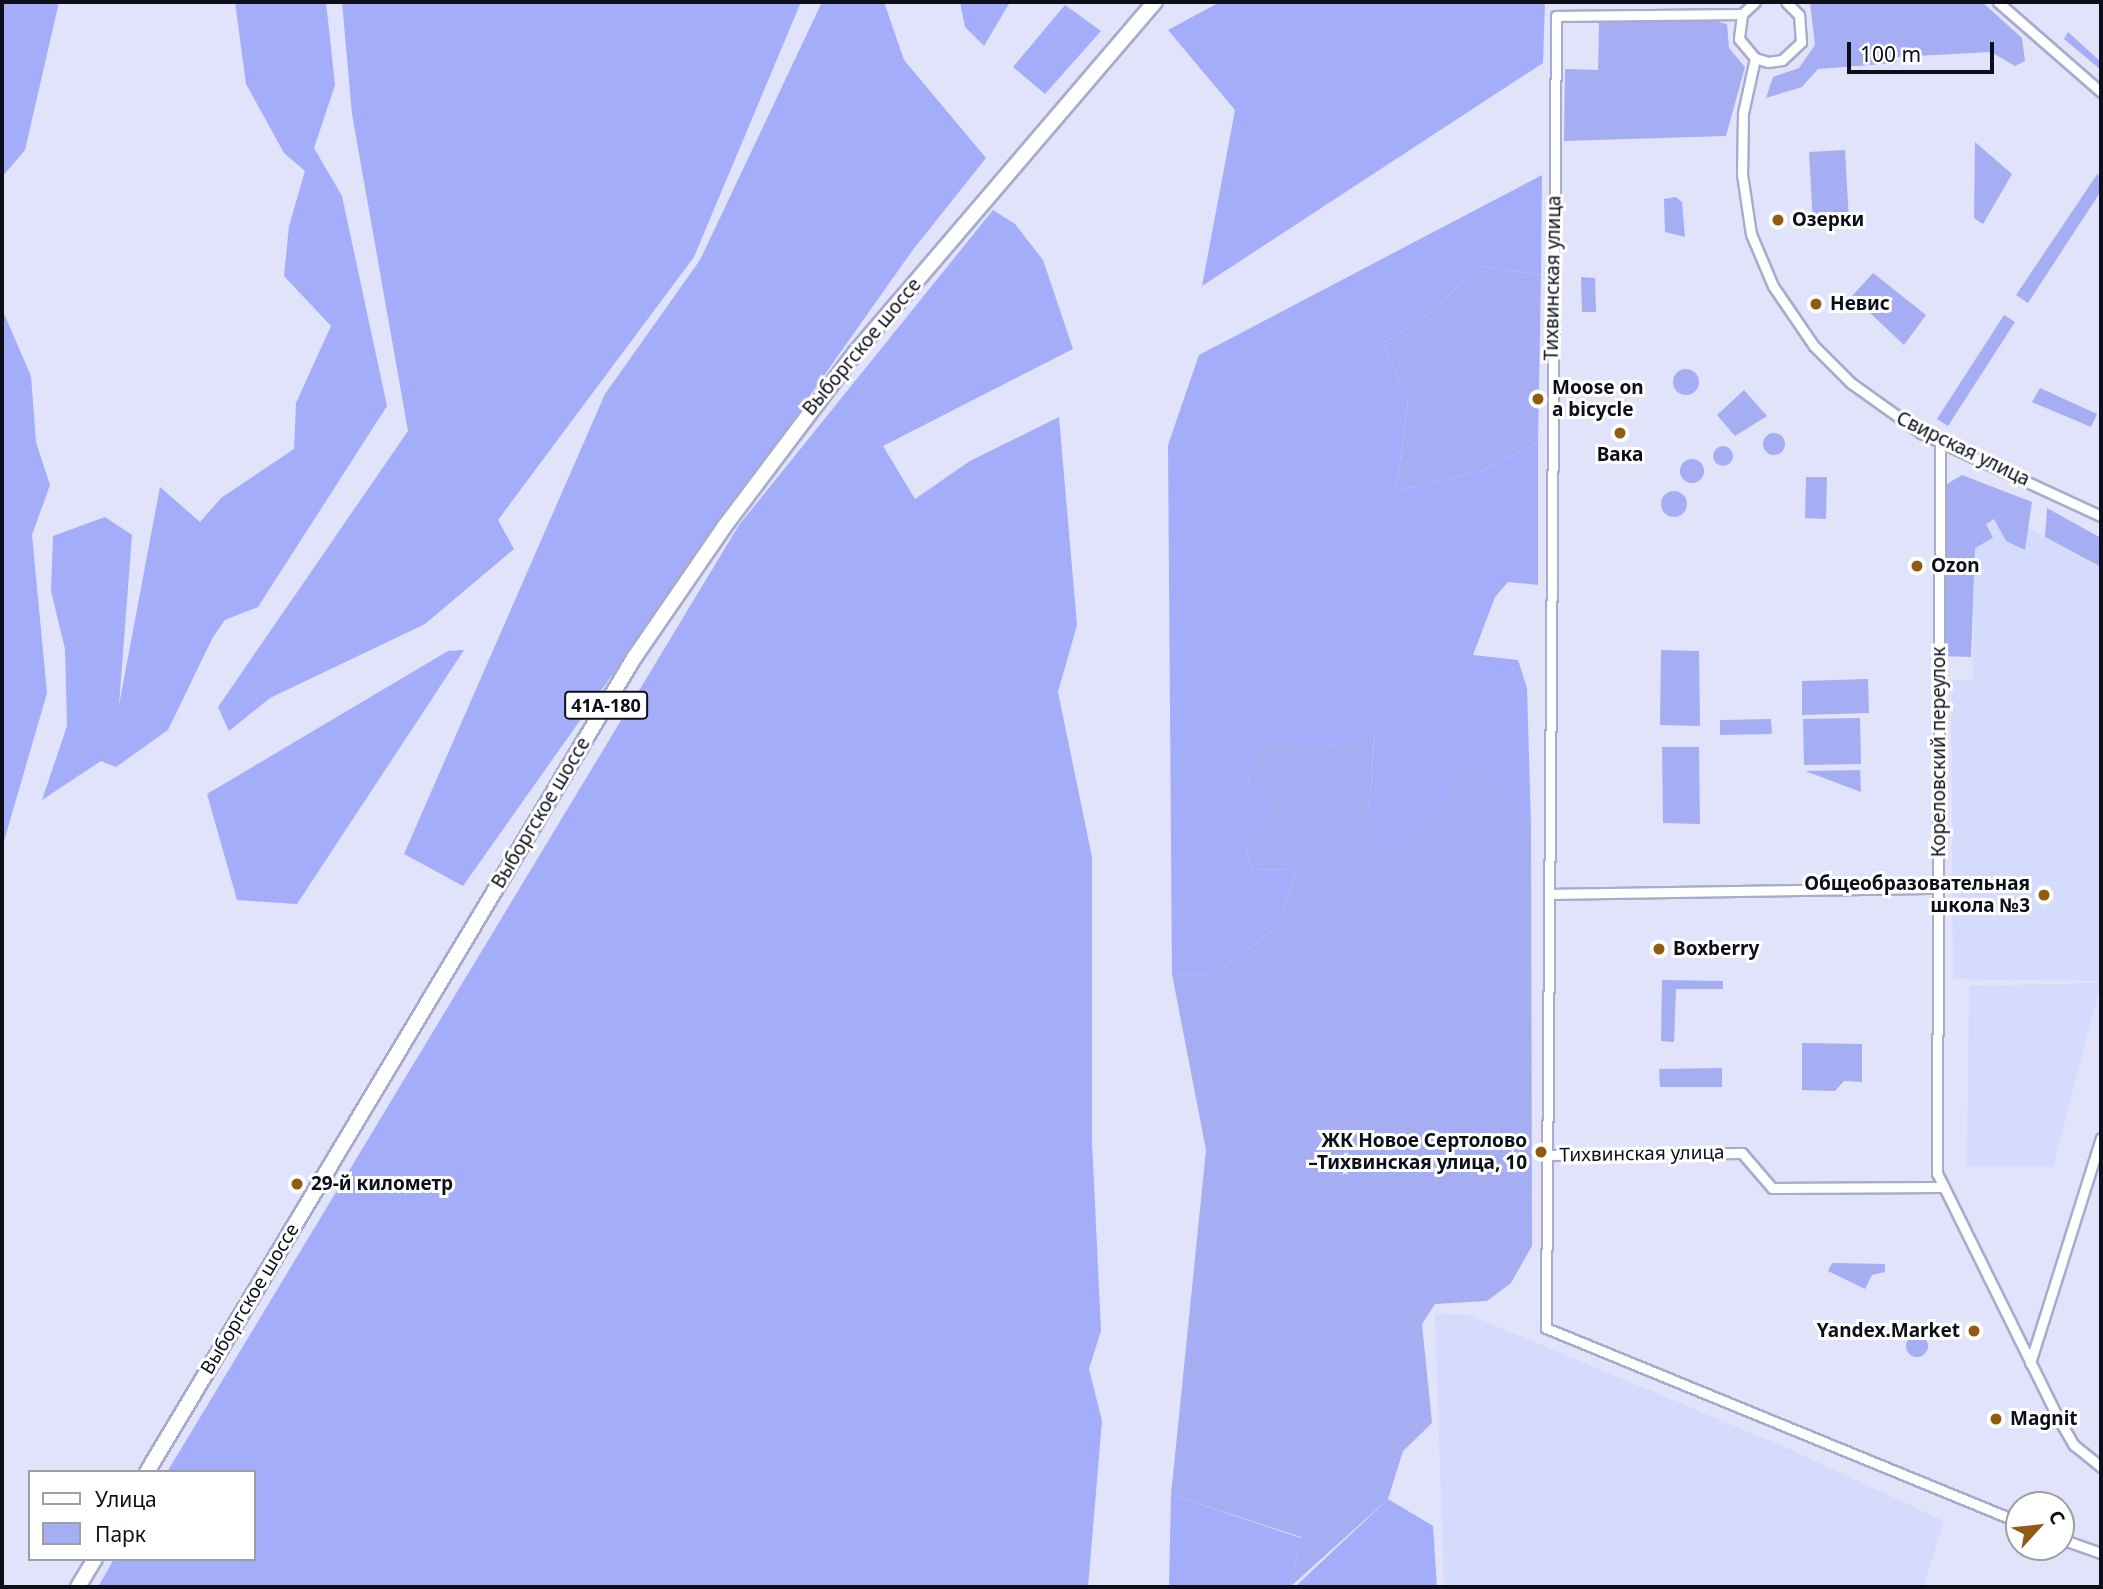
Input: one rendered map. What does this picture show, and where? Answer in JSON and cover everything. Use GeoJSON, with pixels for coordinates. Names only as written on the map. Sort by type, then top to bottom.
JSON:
{"type":"FeatureCollection","features":[{"type":"Feature","properties":{"kind":"main road","name":"Выборгское шоссе"},"geometry":{"type":"LineString","coordinates":[[148,1470],[634,659],[716,538],[855,353],[1155,2]]}},
{"type":"Feature","properties":{"kind":"main road"},"geometry":{"type":"LineString","coordinates":[[78,1587],[94,1561]]}},
{"type":"Feature","properties":{"kind":"street"},"geometry":{"type":"LineString","coordinates":[[1755,2],[1742,14],[1739,39],[1755,58],[1768,62],[1793,53],[1803,29],[1790,3]]}},
{"type":"Feature","properties":{"kind":"street"},"geometry":{"type":"LineString","coordinates":[[1998,2],[2101,92]]}},
{"type":"Feature","properties":{"kind":"street","name":"Тихвинская улица"},"geometry":{"type":"LineString","coordinates":[[1742,14],[1556,16],[1548,1155],[1742,1153],[1772,1188],[1940,1186]]}},
{"type":"Feature","properties":{"kind":"street","name":"Свирская улица"},"geometry":{"type":"LineString","coordinates":[[1755,58],[1743,113],[1742,174],[1751,234],[1773,286],[1834,368],[1888,413],[1940,442],[2101,516]]}},
{"type":"Feature","properties":{"kind":"street","name":"Кореловский переулок"},"geometry":{"type":"LineString","coordinates":[[1940,442],[1940,1186]]}},
{"type":"Feature","properties":{"kind":"street"},"geometry":{"type":"LineString","coordinates":[[1550,894],[1938,888]]}},
{"type":"Feature","properties":{"kind":"street"},"geometry":{"type":"LineString","coordinates":[[2030,1363],[2101,1138]]}},
{"type":"Feature","properties":{"kind":"street"},"geometry":{"type":"LineString","coordinates":[[1548,1155],[1546,1328],[2005,1515]]}},
{"type":"Feature","properties":{"kind":"street"},"geometry":{"type":"LineString","coordinates":[[1940,1186],[2074,1445],[2101,1467]]}},
{"type":"Feature","properties":{"kind":"street"},"geometry":{"type":"LineString","coordinates":[[2075,1544],[2101,1553]]}},
{"type":"Feature","properties":{"kind":"shaded area"},"geometry":{"type":"Polygon","coordinates":[[[2,2],[59,2],[25,150],[2,177],[2,2]]]}},
{"type":"Feature","properties":{"kind":"shaded area"},"geometry":{"type":"Polygon","coordinates":[[[235,2],[326,2],[335,85],[314,148],[342,196],[387,406],[258,607],[225,620],[213,637],[168,730],[116,767],[101,761],[42,800],[67,726],[65,649],[51,591],[53,536],[105,517],[132,535],[119,705],[160,487],[200,522],[221,498],[294,449],[296,403],[331,326],[284,276],[289,226],[305,171],[284,153],[246,84],[235,2]]]}},
{"type":"Feature","properties":{"kind":"shaded area"},"geometry":{"type":"Polygon","coordinates":[[[342,2],[801,2],[694,257],[498,520],[514,549],[425,624],[270,698],[229,731],[218,707],[408,431],[352,114],[342,2]]]}},
{"type":"Feature","properties":{"kind":"shaded area"},"geometry":{"type":"Polygon","coordinates":[[[822,2],[884,2],[904,60],[986,158],[912,251],[463,886],[404,854],[605,394],[700,260],[822,2]]]}},
{"type":"Feature","properties":{"kind":"shaded area"},"geometry":{"type":"Polygon","coordinates":[[[960,2],[1010,2],[984,46],[965,27],[960,2]]]}},
{"type":"Feature","properties":{"kind":"shaded area"},"geometry":{"type":"Polygon","coordinates":[[[1220,2],[1545,2],[1543,63],[1202,286],[1235,110],[1168,30],[1220,2]]]}},
{"type":"Feature","properties":{"kind":"shaded area"},"geometry":{"type":"Polygon","coordinates":[[[1065,5],[1101,31],[1045,94],[1013,67],[1065,5]]]}},
{"type":"Feature","properties":{"kind":"shaded area"},"geometry":{"type":"Polygon","coordinates":[[[2068,32],[2101,62],[2101,70],[2064,39],[2068,32]]]}},
{"type":"Feature","properties":{"kind":"shaded area"},"geometry":{"type":"Polygon","coordinates":[[[1542,175],[1541,275],[1480,266],[1425,317],[1383,343],[1408,401],[1396,491],[1482,471],[1538,442],[1538,585],[1508,582],[1495,597],[1473,655],[1518,660],[1527,688],[1531,825],[1466,756],[1433,824],[1387,856],[1369,812],[1375,732],[1327,747],[1262,738],[1248,781],[1271,806],[1246,849],[1252,869],[1297,870],[1276,928],[1214,975],[1172,974],[1168,445],[1199,355],[1542,175]]]}},
{"type":"Feature","properties":{"kind":"shaded area"},"geometry":{"type":"Polygon","coordinates":[[[993,210],[1015,224],[1043,260],[1073,349],[883,446],[915,499],[970,461],[1059,417],[1077,625],[1058,692],[1092,857],[1092,1142],[1101,1331],[1089,1369],[1102,1421],[1088,1587],[98,1587],[113,1561],[256,1561],[256,1470],[168,1470],[739,525],[993,210]]]}},
{"type":"Feature","properties":{"kind":"shaded area"},"geometry":{"type":"Polygon","coordinates":[[[2,309],[31,376],[36,442],[50,485],[32,535],[47,693],[2,848],[2,309]]]}},
{"type":"Feature","properties":{"kind":"shaded area"},"geometry":{"type":"Polygon","coordinates":[[[1997,511],[2101,568],[2101,981],[1953,979],[1951,681],[1973,679],[1974,526],[1997,511]]]}},
{"type":"Feature","properties":{"kind":"shaded area"},"geometry":{"type":"Polygon","coordinates":[[[464,650],[297,904],[237,900],[207,794],[448,651],[464,650]]]}},
{"type":"Feature","properties":{"kind":"shaded area"},"geometry":{"type":"Polygon","coordinates":[[[2101,983],[2053,1167],[1967,1167],[1969,986],[2101,983]]]}},
{"type":"Feature","properties":{"kind":"shaded area"},"geometry":{"type":"Polygon","coordinates":[[[1435,1314],[1470,1315],[1794,1451],[1944,1521],[1923,1587],[1444,1587],[1435,1314]]]}},
{"type":"Feature","properties":{"kind":"shaded area"},"geometry":{"type":"Polygon","coordinates":[[[1171,1495],[1301,1538],[1290,1587],[1169,1587],[1171,1495]]]}},
{"type":"Feature","properties":{"kind":"shaded area"},"geometry":{"type":"Polygon","coordinates":[[[1388,1499],[1433,1526],[1437,1587],[1295,1587],[1388,1499]]]}},
{"type":"Feature","properties":{"kind":"green space"},"geometry":{"type":"Polygon","coordinates":[[[1810,2],[1982,2],[2022,38],[2025,61],[2015,66],[1991,52],[1897,57],[1896,63],[1818,69],[1802,87],[1766,98],[1773,77],[1799,68],[1815,45],[1810,2]]]}},
{"type":"Feature","properties":{"kind":"green space"},"geometry":{"type":"Polygon","coordinates":[[[1715,21],[1727,24],[1729,48],[1745,67],[1726,136],[1564,141],[1565,69],[1598,70],[1599,22],[1715,21]]]}},
{"type":"Feature","properties":{"kind":"green space"},"geometry":{"type":"Polygon","coordinates":[[[1975,142],[2012,174],[1983,224],[1974,218],[1975,142]]]}},
{"type":"Feature","properties":{"kind":"green space"},"geometry":{"type":"Polygon","coordinates":[[[1845,150],[1849,221],[1813,223],[1809,152],[1845,150]]]}},
{"type":"Feature","properties":{"kind":"green space"},"geometry":{"type":"Polygon","coordinates":[[[2098,173],[2101,191],[2028,303],[2016,295],[2098,173]]]}},
{"type":"Feature","properties":{"kind":"green space"},"geometry":{"type":"Polygon","coordinates":[[[1676,197],[1682,202],[1685,237],[1665,232],[1664,199],[1676,197]]]}},
{"type":"Feature","properties":{"kind":"green space"},"geometry":{"type":"Polygon","coordinates":[[[1480,266],[1541,275],[1538,442],[1482,471],[1396,491],[1408,401],[1383,343],[1425,317],[1480,266]]]}},
{"type":"Feature","properties":{"kind":"green space"},"geometry":{"type":"Polygon","coordinates":[[[1873,273],[1926,315],[1904,345],[1852,296],[1873,273]]]}},
{"type":"Feature","properties":{"kind":"green space"},"geometry":{"type":"Polygon","coordinates":[[[1581,277],[1595,278],[1596,312],[1582,312],[1581,277]]]}},
{"type":"Feature","properties":{"kind":"green space"},"geometry":{"type":"Polygon","coordinates":[[[2004,315],[2015,322],[1948,426],[1937,419],[2004,315]]]}},
{"type":"Feature","properties":{"kind":"green space"},"geometry":{"type":"Polygon","coordinates":[[[1686,369],[1695,373],[1699,382],[1695,391],[1686,395],[1677,391],[1673,382],[1677,373],[1686,369]]]}},
{"type":"Feature","properties":{"kind":"green space"},"geometry":{"type":"Polygon","coordinates":[[[2040,388],[2097,414],[2091,427],[2032,402],[2040,388]]]}},
{"type":"Feature","properties":{"kind":"green space"},"geometry":{"type":"Polygon","coordinates":[[[1744,390],[1767,416],[1735,436],[1717,415],[1744,390]]]}},
{"type":"Feature","properties":{"kind":"green space"},"geometry":{"type":"Polygon","coordinates":[[[1774,433],[1782,436],[1785,444],[1782,452],[1774,455],[1766,452],[1763,444],[1766,436],[1774,433]]]}},
{"type":"Feature","properties":{"kind":"green space"},"geometry":{"type":"Polygon","coordinates":[[[1723,446],[1730,449],[1733,456],[1730,463],[1723,466],[1716,463],[1713,456],[1716,449],[1723,446]]]}},
{"type":"Feature","properties":{"kind":"green space"},"geometry":{"type":"Polygon","coordinates":[[[1692,459],[1701,462],[1704,471],[1701,480],[1692,483],[1683,480],[1680,471],[1683,462],[1692,459]]]}},
{"type":"Feature","properties":{"kind":"green space"},"geometry":{"type":"Polygon","coordinates":[[[1962,475],[2032,502],[2025,550],[2006,541],[1994,519],[1986,524],[1993,538],[1975,548],[1971,657],[1944,656],[1947,484],[1962,475]]]}},
{"type":"Feature","properties":{"kind":"green space"},"geometry":{"type":"Polygon","coordinates":[[[1806,477],[1827,477],[1826,519],[1805,518],[1806,477]]]}},
{"type":"Feature","properties":{"kind":"green space"},"geometry":{"type":"Polygon","coordinates":[[[1674,491],[1683,495],[1687,504],[1683,513],[1674,517],[1665,513],[1661,504],[1665,495],[1674,491]]]}},
{"type":"Feature","properties":{"kind":"green space"},"geometry":{"type":"Polygon","coordinates":[[[2047,508],[2101,538],[2101,567],[2045,537],[2047,508]]]}},
{"type":"Feature","properties":{"kind":"green space"},"geometry":{"type":"Polygon","coordinates":[[[1661,650],[1699,651],[1700,726],[1660,725],[1661,650]]]}},
{"type":"Feature","properties":{"kind":"green space"},"geometry":{"type":"Polygon","coordinates":[[[1868,679],[1869,713],[1802,715],[1802,681],[1868,679]]]}},
{"type":"Feature","properties":{"kind":"green space"},"geometry":{"type":"Polygon","coordinates":[[[1860,718],[1861,764],[1804,765],[1803,719],[1860,718]]]}},
{"type":"Feature","properties":{"kind":"green space"},"geometry":{"type":"Polygon","coordinates":[[[1771,719],[1772,734],[1720,735],[1720,720],[1771,719]]]}},
{"type":"Feature","properties":{"kind":"green space"},"geometry":{"type":"Polygon","coordinates":[[[1375,731],[1369,812],[1433,824],[1466,755],[1531,825],[1532,1246],[1511,1283],[1487,1301],[1435,1304],[1422,1324],[1432,1423],[1403,1451],[1388,1499],[1290,1587],[1301,1537],[1171,1495],[1206,1150],[1172,974],[1214,975],[1276,928],[1297,870],[1252,869],[1246,849],[1271,806],[1248,781],[1262,737],[1327,747],[1375,731]]]}},
{"type":"Feature","properties":{"kind":"green space"},"geometry":{"type":"Polygon","coordinates":[[[1662,747],[1699,747],[1700,824],[1663,823],[1662,747]]]}},
{"type":"Feature","properties":{"kind":"green space"},"geometry":{"type":"Polygon","coordinates":[[[1860,770],[1861,792],[1805,771],[1860,770]]]}},
{"type":"Feature","properties":{"kind":"green space"},"geometry":{"type":"Polygon","coordinates":[[[1662,980],[1723,981],[1723,989],[1676,989],[1674,1042],[1661,1041],[1662,980]]]}},
{"type":"Feature","properties":{"kind":"green space"},"geometry":{"type":"Polygon","coordinates":[[[1802,1043],[1862,1044],[1862,1082],[1844,1081],[1835,1091],[1802,1090],[1802,1043]]]}},
{"type":"Feature","properties":{"kind":"green space"},"geometry":{"type":"Polygon","coordinates":[[[1722,1068],[1722,1087],[1660,1087],[1659,1069],[1722,1068]]]}},
{"type":"Feature","properties":{"kind":"green space"},"geometry":{"type":"Polygon","coordinates":[[[1832,1263],[1885,1264],[1885,1272],[1872,1275],[1865,1289],[1828,1271],[1832,1263]]]}},
{"type":"Feature","properties":{"kind":"green space"},"geometry":{"type":"Polygon","coordinates":[[[1917,1335],[1925,1338],[1928,1346],[1925,1354],[1917,1357],[1909,1354],[1906,1346],[1909,1338],[1917,1335]]]}},
{"type":"Feature","properties":{"kind":"place","name":"Озерки"},"geometry":{"type":"Point","coordinates":[1778,220]}},
{"type":"Feature","properties":{"kind":"place","name":"Невис"},"geometry":{"type":"Point","coordinates":[1816,304]}},
{"type":"Feature","properties":{"kind":"place","name":"Moose on a bicycle"},"geometry":{"type":"Point","coordinates":[1538,399]}},
{"type":"Feature","properties":{"kind":"place","name":"Вака"},"geometry":{"type":"Point","coordinates":[1620,433]}},
{"type":"Feature","properties":{"kind":"place","name":"Ozon"},"geometry":{"type":"Point","coordinates":[1917,566]}},
{"type":"Feature","properties":{"kind":"place","name":"Общеобразовательная школа №3"},"geometry":{"type":"Point","coordinates":[2044,895]}},
{"type":"Feature","properties":{"kind":"place","name":"Boxberry"},"geometry":{"type":"Point","coordinates":[1659,949]}},
{"type":"Feature","properties":{"kind":"place","name":"ЖК Новое Сертолово –Тихвинская улица, 10"},"geometry":{"type":"Point","coordinates":[1541,1152]}},
{"type":"Feature","properties":{"kind":"place","name":"29-й километр"},"geometry":{"type":"Point","coordinates":[297,1184]}},
{"type":"Feature","properties":{"kind":"place","name":"Yandex.Market"},"geometry":{"type":"Point","coordinates":[1974,1331]}},
{"type":"Feature","properties":{"kind":"place","name":"Magnit"},"geometry":{"type":"Point","coordinates":[1996,1419]}}]}
